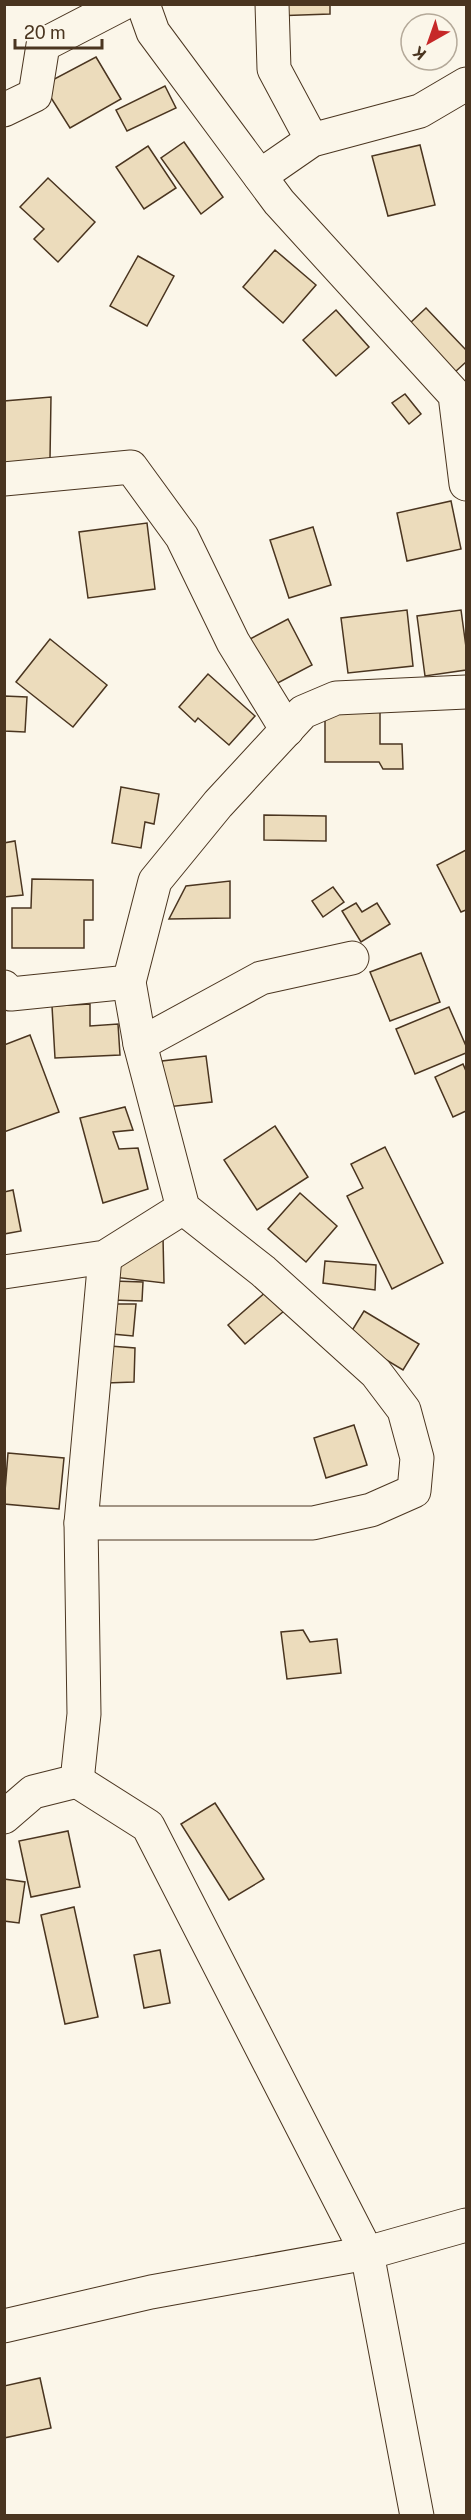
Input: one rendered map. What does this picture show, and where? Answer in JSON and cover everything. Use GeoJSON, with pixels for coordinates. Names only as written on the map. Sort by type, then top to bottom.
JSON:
{"type":"FeatureCollection","features":[{"type":"Feature","properties":{"kind":"street"},"geometry":{"type":"LineString","coordinates":[[4,110],[35,95],[43,45],[122,4]]}},
{"type":"Feature","properties":{"kind":"street"},"geometry":{"type":"LineString","coordinates":[[143,4],[153,32],[279,202],[455,395],[466,484]]}},
{"type":"Feature","properties":{"kind":"street"},"geometry":{"type":"LineString","coordinates":[[272,4],[274,69],[312,140]]}},
{"type":"Feature","properties":{"kind":"street"},"geometry":{"type":"LineString","coordinates":[[260,176],[312,140],[420,111],[466,84]]}},
{"type":"Feature","properties":{"kind":"street"},"geometry":{"type":"LineString","coordinates":[[4,479],[131,467],[182,537],[233,642],[287,730]]}},
{"type":"Feature","properties":{"kind":"street"},"geometry":{"type":"LineString","coordinates":[[81,1523],[314,1523],[371,1510],[414,1491],[417,1458],[404,1410],[376,1373],[263,1270],[183,1208],[140,1044],[129,982],[155,881],[218,804],[303,712],[336,698],[466,692]]}},
{"type":"Feature","properties":{"kind":"street"},"geometry":{"type":"LineString","coordinates":[[140,1044],[261,978],[352,958]]}},
{"type":"Feature","properties":{"kind":"street"},"geometry":{"type":"LineString","coordinates":[[4,987],[11,994],[129,982]]}},
{"type":"Feature","properties":{"kind":"street"},"geometry":{"type":"LineString","coordinates":[[4,1272],[105,1257],[183,1208]]}},
{"type":"Feature","properties":{"kind":"street"},"geometry":{"type":"LineString","coordinates":[[78,1781],[84,1714],[81,1523],[105,1257]]}},
{"type":"Feature","properties":{"kind":"street"},"geometry":{"type":"LineString","coordinates":[[4,1817],[33,1792],[78,1781],[148,1826],[367,2253],[417,2516]]}},
{"type":"Feature","properties":{"kind":"street"},"geometry":{"type":"LineString","coordinates":[[4,2326],[151,2292],[367,2253],[466,2225]]}},
{"type":"Feature","properties":{"kind":"building"},"geometry":{"type":"Polygon","coordinates":[[[273,4],[330,4],[330,14],[273,16],[273,4]]]}},
{"type":"Feature","properties":{"kind":"building"},"geometry":{"type":"Polygon","coordinates":[[[96,57],[121,99],[70,128],[43,85],[96,57]]]}},
{"type":"Feature","properties":{"kind":"building"},"geometry":{"type":"Polygon","coordinates":[[[165,86],[176,108],[127,131],[116,110],[165,86]]]}},
{"type":"Feature","properties":{"kind":"building"},"geometry":{"type":"Polygon","coordinates":[[[184,142],[223,197],[201,214],[161,158],[184,142]]]}},
{"type":"Feature","properties":{"kind":"building"},"geometry":{"type":"Polygon","coordinates":[[[420,145],[435,205],[388,216],[372,156],[420,145]]]}},
{"type":"Feature","properties":{"kind":"building"},"geometry":{"type":"Polygon","coordinates":[[[148,146],[176,188],[144,209],[116,167],[148,146]]]}},
{"type":"Feature","properties":{"kind":"building"},"geometry":{"type":"Polygon","coordinates":[[[48,178],[95,222],[58,262],[34,239],[44,229],[20,207],[48,178]]]}},
{"type":"Feature","properties":{"kind":"building"},"geometry":{"type":"Polygon","coordinates":[[[275,250],[316,285],[283,323],[243,287],[275,250]]]}},
{"type":"Feature","properties":{"kind":"building"},"geometry":{"type":"Polygon","coordinates":[[[138,256],[174,276],[147,326],[110,306],[138,256]]]}},
{"type":"Feature","properties":{"kind":"building"},"geometry":{"type":"Polygon","coordinates":[[[426,308],[466,350],[466,362],[455,372],[409,324],[426,308]]]}},
{"type":"Feature","properties":{"kind":"building"},"geometry":{"type":"Polygon","coordinates":[[[336,310],[369,347],[336,376],[303,340],[336,310]]]}},
{"type":"Feature","properties":{"kind":"building"},"geometry":{"type":"Polygon","coordinates":[[[405,394],[421,414],[409,424],[392,403],[405,394]]]}},
{"type":"Feature","properties":{"kind":"building"},"geometry":{"type":"Polygon","coordinates":[[[51,397],[50,459],[4,463],[4,401],[51,397]]]}},
{"type":"Feature","properties":{"kind":"building"},"geometry":{"type":"Polygon","coordinates":[[[451,501],[461,549],[407,561],[397,513],[451,501]]]}},
{"type":"Feature","properties":{"kind":"building"},"geometry":{"type":"Polygon","coordinates":[[[147,523],[155,589],[88,598],[79,532],[147,523]]]}},
{"type":"Feature","properties":{"kind":"building"},"geometry":{"type":"Polygon","coordinates":[[[313,527],[331,585],[289,598],[270,540],[313,527]]]}},
{"type":"Feature","properties":{"kind":"building"},"geometry":{"type":"Polygon","coordinates":[[[407,610],[413,666],[348,673],[341,618],[407,610]]]}},
{"type":"Feature","properties":{"kind":"building"},"geometry":{"type":"Polygon","coordinates":[[[461,610],[466,647],[466,670],[425,676],[417,616],[461,610]]]}},
{"type":"Feature","properties":{"kind":"building"},"geometry":{"type":"Polygon","coordinates":[[[288,619],[312,665],[272,686],[248,640],[288,619]]]}},
{"type":"Feature","properties":{"kind":"building"},"geometry":{"type":"Polygon","coordinates":[[[50,639],[107,685],[73,727],[16,682],[50,639]]]}},
{"type":"Feature","properties":{"kind":"building"},"geometry":{"type":"Polygon","coordinates":[[[208,674],[255,716],[229,745],[198,718],[195,722],[179,707],[208,674]]]}},
{"type":"Feature","properties":{"kind":"building"},"geometry":{"type":"Polygon","coordinates":[[[4,696],[27,697],[25,732],[4,731],[4,696]]]}},
{"type":"Feature","properties":{"kind":"building"},"geometry":{"type":"Polygon","coordinates":[[[325,708],[380,708],[380,744],[402,744],[403,769],[383,769],[379,762],[325,762],[325,708]]]}},
{"type":"Feature","properties":{"kind":"building"},"geometry":{"type":"Polygon","coordinates":[[[121,787],[159,794],[154,824],[145,822],[141,848],[112,843],[121,787]]]}},
{"type":"Feature","properties":{"kind":"building"},"geometry":{"type":"Polygon","coordinates":[[[264,815],[326,816],[326,841],[264,840],[264,815]]]}},
{"type":"Feature","properties":{"kind":"building"},"geometry":{"type":"Polygon","coordinates":[[[15,841],[23,895],[4,897],[4,843],[15,841]]]}},
{"type":"Feature","properties":{"kind":"building"},"geometry":{"type":"Polygon","coordinates":[[[466,850],[466,910],[461,912],[437,865],[466,850]]]}},
{"type":"Feature","properties":{"kind":"building"},"geometry":{"type":"Polygon","coordinates":[[[32,879],[93,880],[93,920],[84,920],[84,948],[12,948],[12,908],[31,908],[32,879]]]}},
{"type":"Feature","properties":{"kind":"building"},"geometry":{"type":"Polygon","coordinates":[[[230,881],[230,918],[169,919],[186,886],[230,881]]]}},
{"type":"Feature","properties":{"kind":"building"},"geometry":{"type":"Polygon","coordinates":[[[333,887],[344,902],[323,917],[312,901],[333,887]]]}},
{"type":"Feature","properties":{"kind":"building"},"geometry":{"type":"Polygon","coordinates":[[[356,903],[362,912],[377,903],[390,924],[361,942],[342,911],[356,903]]]}},
{"type":"Feature","properties":{"kind":"building"},"geometry":{"type":"Polygon","coordinates":[[[421,953],[440,1002],[390,1021],[370,972],[421,953]]]}},
{"type":"Feature","properties":{"kind":"building"},"geometry":{"type":"Polygon","coordinates":[[[90,1004],[90,1026],[118,1024],[120,1055],[55,1058],[52,1006],[90,1004]]]}},
{"type":"Feature","properties":{"kind":"building"},"geometry":{"type":"Polygon","coordinates":[[[449,1007],[466,1046],[466,1053],[415,1074],[396,1029],[449,1007]]]}},
{"type":"Feature","properties":{"kind":"building"},"geometry":{"type":"Polygon","coordinates":[[[30,1035],[59,1112],[4,1132],[4,1045],[30,1035]]]}},
{"type":"Feature","properties":{"kind":"building"},"geometry":{"type":"Polygon","coordinates":[[[206,1056],[212,1102],[167,1107],[162,1061],[206,1056]]]}},
{"type":"Feature","properties":{"kind":"building"},"geometry":{"type":"Polygon","coordinates":[[[463,1064],[466,1071],[466,1111],[453,1117],[435,1077],[463,1064]]]}},
{"type":"Feature","properties":{"kind":"building"},"geometry":{"type":"Polygon","coordinates":[[[125,1107],[133,1130],[113,1132],[119,1149],[138,1148],[148,1189],[103,1203],[80,1118],[125,1107]]]}},
{"type":"Feature","properties":{"kind":"building"},"geometry":{"type":"Polygon","coordinates":[[[275,1126],[308,1177],[257,1210],[224,1160],[275,1126]]]}},
{"type":"Feature","properties":{"kind":"building"},"geometry":{"type":"Polygon","coordinates":[[[385,1147],[443,1263],[392,1289],[347,1196],[363,1188],[351,1164],[385,1147]]]}},
{"type":"Feature","properties":{"kind":"building"},"geometry":{"type":"Polygon","coordinates":[[[13,1190],[21,1231],[4,1234],[4,1192],[13,1190]]]}},
{"type":"Feature","properties":{"kind":"building"},"geometry":{"type":"Polygon","coordinates":[[[300,1193],[337,1226],[306,1262],[268,1229],[300,1193]]]}},
{"type":"Feature","properties":{"kind":"building"},"geometry":{"type":"Polygon","coordinates":[[[163,1237],[164,1283],[113,1277],[133,1250],[163,1237]]]}},
{"type":"Feature","properties":{"kind":"building"},"geometry":{"type":"Polygon","coordinates":[[[325,1261],[376,1265],[375,1290],[323,1283],[325,1261]]]}},
{"type":"Feature","properties":{"kind":"building"},"geometry":{"type":"Polygon","coordinates":[[[113,1281],[143,1282],[142,1301],[112,1300],[113,1281]]]}},
{"type":"Feature","properties":{"kind":"building"},"geometry":{"type":"Polygon","coordinates":[[[267,1291],[284,1311],[245,1344],[228,1325],[267,1291]]]}},
{"type":"Feature","properties":{"kind":"building"},"geometry":{"type":"Polygon","coordinates":[[[114,1304],[136,1304],[133,1336],[112,1334],[114,1304]]]}},
{"type":"Feature","properties":{"kind":"building"},"geometry":{"type":"Polygon","coordinates":[[[364,1311],[419,1344],[403,1370],[348,1337],[364,1311]]]}},
{"type":"Feature","properties":{"kind":"building"},"geometry":{"type":"Polygon","coordinates":[[[110,1346],[135,1348],[134,1382],[106,1383],[110,1346]]]}},
{"type":"Feature","properties":{"kind":"building"},"geometry":{"type":"Polygon","coordinates":[[[354,1425],[367,1465],[326,1478],[314,1438],[354,1425]]]}},
{"type":"Feature","properties":{"kind":"building"},"geometry":{"type":"Polygon","coordinates":[[[8,1453],[64,1458],[59,1509],[4,1504],[8,1453]]]}},
{"type":"Feature","properties":{"kind":"building"},"geometry":{"type":"Polygon","coordinates":[[[303,1630],[310,1642],[337,1639],[341,1673],[287,1679],[281,1632],[303,1630]]]}},
{"type":"Feature","properties":{"kind":"building"},"geometry":{"type":"Polygon","coordinates":[[[215,1803],[264,1879],[229,1900],[181,1824],[215,1803]]]}},
{"type":"Feature","properties":{"kind":"building"},"geometry":{"type":"Polygon","coordinates":[[[68,1831],[80,1887],[31,1897],[19,1841],[68,1831]]]}},
{"type":"Feature","properties":{"kind":"building"},"geometry":{"type":"Polygon","coordinates":[[[4,1879],[25,1882],[19,1923],[4,1921],[4,1879]]]}},
{"type":"Feature","properties":{"kind":"building"},"geometry":{"type":"Polygon","coordinates":[[[74,1907],[98,2017],[65,2024],[41,1915],[74,1907]]]}},
{"type":"Feature","properties":{"kind":"building"},"geometry":{"type":"Polygon","coordinates":[[[160,1950],[170,2003],[144,2008],[134,1955],[160,1950]]]}},
{"type":"Feature","properties":{"kind":"building"},"geometry":{"type":"Polygon","coordinates":[[[40,2378],[51,2428],[4,2438],[4,2386],[40,2378]]]}}]}
